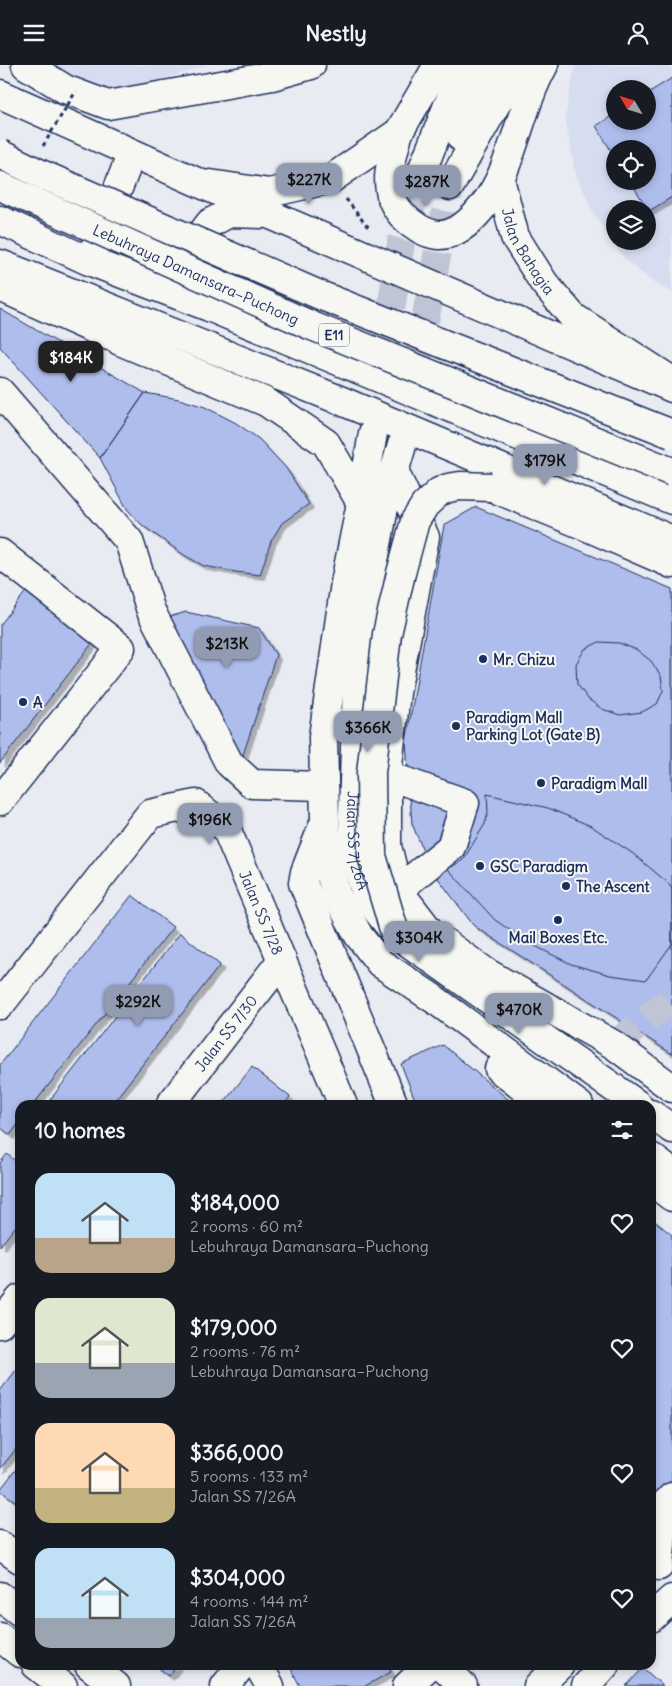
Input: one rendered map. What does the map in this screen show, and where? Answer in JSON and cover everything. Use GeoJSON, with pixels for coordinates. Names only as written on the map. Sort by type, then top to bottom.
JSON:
{"type":"FeatureCollection","features":[{"type":"Feature","properties":{"kind":"main road"},"geometry":{"type":"LineString","coordinates":[[26,65],[65,89],[108,105],[272,76],[310,65]]}},
{"type":"Feature","properties":{"kind":"main road"},"geometry":{"type":"LineString","coordinates":[[438,65],[399,132],[389,170],[390,196],[395,207],[405,218],[422,230],[438,235],[457,229],[475,217],[485,205],[500,179],[535,82],[544,65]]}},
{"type":"Feature","properties":{"kind":"main road"},"geometry":{"type":"LineString","coordinates":[[423,168],[464,65]]}},
{"type":"Feature","properties":{"kind":"main road"},"geometry":{"type":"LineString","coordinates":[[491,65],[463,131],[450,186],[518,65]]}},
{"type":"Feature","properties":{"kind":"main road"},"geometry":{"type":"LineString","coordinates":[[0,95],[271,215],[672,388]]}},
{"type":"Feature","properties":{"kind":"main road"},"geometry":{"type":"LineString","coordinates":[[196,182],[269,193],[331,179],[399,132]]}},
{"type":"Feature","properties":{"kind":"main road","name":"Lebuhraya Damansara–Puchong"},"geometry":{"type":"LineString","coordinates":[[0,153],[41,175],[322,296],[672,434]]}},
{"type":"Feature","properties":{"kind":"main road"},"geometry":{"type":"LineString","coordinates":[[89,261],[132,153]]}},
{"type":"Feature","properties":{"kind":"main road","name":"Jalan Bahagia"},"geometry":{"type":"LineString","coordinates":[[500,179],[515,237],[544,283],[573,317],[672,380]]}},
{"type":"Feature","properties":{"kind":"main road","name":"Lebuhraya Damansara–Puchong"},"geometry":{"type":"LineString","coordinates":[[0,186],[312,326],[672,472]]}},
{"type":"Feature","properties":{"kind":"main road"},"geometry":{"type":"LineString","coordinates":[[209,307],[191,282],[190,262],[194,245],[210,223],[229,213],[271,215]]}},
{"type":"Feature","properties":{"kind":"main road"},"geometry":{"type":"LineString","coordinates":[[0,220],[89,261],[209,307],[672,500]]}},
{"type":"Feature","properties":{"kind":"main road"},"geometry":{"type":"LineString","coordinates":[[0,265],[337,399],[672,540]]}},
{"type":"Feature","properties":{"kind":"main road"},"geometry":{"type":"LineString","coordinates":[[0,287],[120,341],[266,402],[326,443],[361,503]]}},
{"type":"Feature","properties":{"kind":"main road"},"geometry":{"type":"LineString","coordinates":[[80,296],[120,341]]}},
{"type":"Feature","properties":{"kind":"main road"},"geometry":{"type":"LineString","coordinates":[[0,392],[129,541],[151,611],[230,763],[252,784],[324,786]]}},
{"type":"Feature","properties":{"kind":"main road","name":"Jalan SS 7/26A"},"geometry":{"type":"LineString","coordinates":[[373,433],[346,583],[323,737],[325,821],[329,869],[337,896],[359,937],[380,963],[434,999],[572,1100]]}},
{"type":"Feature","properties":{"kind":"main road","name":"Jalan SS 7/26A"},"geometry":{"type":"LineString","coordinates":[[402,445],[384,507],[358,648],[353,816],[355,861],[368,899],[395,933],[631,1100]]}},
{"type":"Feature","properties":{"kind":"main road"},"geometry":{"type":"LineString","coordinates":[[368,465],[394,471],[425,537],[396,693],[387,775],[387,846],[398,890],[431,933],[487,973],[614,1045],[672,1087]]}},
{"type":"Feature","properties":{"kind":"main road"},"geometry":{"type":"LineString","coordinates":[[395,933],[372,856],[371,773],[388,634],[415,521],[425,505],[439,492],[460,486],[491,487],[633,523]]}},
{"type":"Feature","properties":{"kind":"main road"},"geometry":{"type":"LineString","coordinates":[[491,487],[672,564]]}},
{"type":"Feature","properties":{"kind":"main road"},"geometry":{"type":"LineString","coordinates":[[0,553],[121,648],[0,801]]}},
{"type":"Feature","properties":{"kind":"main road"},"geometry":{"type":"LineString","coordinates":[[387,775],[464,803],[451,847],[398,890]]}},
{"type":"Feature","properties":{"kind":"main road","name":"Jalan SS 7/28"},"geometry":{"type":"LineString","coordinates":[[0,1005],[150,813],[196,804],[226,828],[341,1100]]}},
{"type":"Feature","properties":{"kind":"main road"},"geometry":{"type":"LineString","coordinates":[[325,821],[304,872],[303,883],[392,1099]]}},
{"type":"Feature","properties":{"kind":"main road","name":"Jalan SS 7/30"},"geometry":{"type":"LineString","coordinates":[[174,1100],[282,960]]}},
{"type":"Feature","properties":{"kind":"main road"},"geometry":{"type":"LineString","coordinates":[[434,999],[456,1032],[484,1057],[539,1100]]}},
{"type":"Feature","properties":{"kind":"main road"},"geometry":{"type":"LineString","coordinates":[[594,1073],[614,1045]]}},
{"type":"Feature","properties":{"kind":"main road"},"geometry":{"type":"LineString","coordinates":[[656,1118],[672,1129]]}},
{"type":"Feature","properties":{"kind":"main road"},"geometry":{"type":"LineString","coordinates":[[656,1161],[672,1173]]}},
{"type":"Feature","properties":{"kind":"main road"},"geometry":{"type":"LineString","coordinates":[[656,1185],[672,1197]]}},
{"type":"Feature","properties":{"kind":"main road"},"geometry":{"type":"LineString","coordinates":[[0,1325],[15,1306]]}},
{"type":"Feature","properties":{"kind":"main road"},"geometry":{"type":"LineString","coordinates":[[661,1565],[665,1504],[672,1497]]}},
{"type":"Feature","properties":{"kind":"main road"},"geometry":{"type":"LineString","coordinates":[[0,1545],[15,1556]]}},
{"type":"Feature","properties":{"kind":"main road"},"geometry":{"type":"LineString","coordinates":[[0,1596],[15,1608]]}},
{"type":"Feature","properties":{"kind":"main road"},"geometry":{"type":"LineString","coordinates":[[656,1613],[672,1599]]}},
{"type":"Feature","properties":{"kind":"main road"},"geometry":{"type":"LineString","coordinates":[[0,1637],[15,1649]]}},
{"type":"Feature","properties":{"kind":"main road"},"geometry":{"type":"LineString","coordinates":[[42,1670],[63,1686]]}},
{"type":"Feature","properties":{"kind":"main road"},"geometry":{"type":"LineString","coordinates":[[95,1670],[116,1686]]}},
{"type":"Feature","properties":{"kind":"main road"},"geometry":{"type":"LineString","coordinates":[[225,1686],[238,1670]]}},
{"type":"Feature","properties":{"kind":"main road"},"geometry":{"type":"LineString","coordinates":[[261,1670],[270,1686]]}},
{"type":"Feature","properties":{"kind":"main road"},"geometry":{"type":"LineString","coordinates":[[407,1686],[425,1670]]}},
{"type":"Feature","properties":{"kind":"main road"},"geometry":{"type":"LineString","coordinates":[[447,1670],[462,1686]]}},
{"type":"Feature","properties":{"kind":"main road"},"geometry":{"type":"LineString","coordinates":[[586,1686],[600,1670]]}},
{"type":"Feature","properties":{"kind":"path"},"geometry":{"type":"LineString","coordinates":[[71,98],[80,102]]}},
{"type":"Feature","properties":{"kind":"path"},"geometry":{"type":"LineString","coordinates":[[331,179],[366,225],[374,229]]}},
{"type":"Feature","properties":{"kind":"shaded area"},"geometry":{"type":"Polygon","coordinates":[[[52,65],[208,65],[115,95],[101,96],[52,65]]]}},
{"type":"Feature","properties":{"kind":"shaded area"},"geometry":{"type":"Polygon","coordinates":[[[575,65],[668,65],[672,69],[672,293],[650,280],[624,258],[619,250],[656,250],[656,200],[606,200],[606,232],[594,214],[575,172],[565,117],[575,65]]]}},
{"type":"Feature","properties":{"kind":"building"},"geometry":{"type":"Polygon","coordinates":[[[672,78],[672,197],[656,207],[656,200],[642,200],[636,190],[656,190],[656,140],[606,140],[606,142],[596,126],[606,120],[606,130],[656,130],[656,88],[672,78]]]}},
{"type":"Feature","properties":{"kind":"building"},"geometry":{"type":"Polygon","coordinates":[[[0,309],[145,393],[100,458],[0,347],[0,309]]]}},
{"type":"Feature","properties":{"kind":"building"},"geometry":{"type":"Polygon","coordinates":[[[145,393],[179,399],[205,407],[236,423],[259,439],[286,468],[309,504],[282,523],[271,541],[260,575],[204,566],[184,555],[142,525],[127,509],[100,458],[145,393]]]}},
{"type":"Feature","properties":{"kind":"building","name":"Paradigm Mall"},"geometry":{"type":"Polygon","coordinates":[[[476,507],[672,589],[672,1054],[474,926],[431,869],[412,824],[406,742],[444,525],[476,507]]]}},
{"type":"Feature","properties":{"kind":"building","name":"A"},"geometry":{"type":"Polygon","coordinates":[[[27,590],[94,641],[0,763],[0,625],[27,590]]]}},
{"type":"Feature","properties":{"kind":"building"},"geometry":{"type":"Polygon","coordinates":[[[186,612],[259,628],[276,655],[241,761],[166,618],[186,612]]]}},
{"type":"Feature","properties":{"kind":"building"},"geometry":{"type":"Polygon","coordinates":[[[599,642],[619,643],[637,650],[651,661],[661,676],[663,691],[657,704],[642,712],[620,715],[602,709],[588,699],[577,684],[576,664],[585,649],[599,642]]]}},
{"type":"Feature","properties":{"kind":"building","name":"The Ascent"},"geometry":{"type":"Polygon","coordinates":[[[487,794],[548,808],[591,826],[632,853],[667,882],[672,889],[672,944],[646,980],[610,975],[571,964],[529,943],[495,920],[448,869],[463,860],[485,824],[488,813],[487,794]]]}},
{"type":"Feature","properties":{"kind":"building"},"geometry":{"type":"Polygon","coordinates":[[[132,895],[173,927],[37,1100],[15,1100],[15,1128],[10,1135],[0,1127],[0,1065],[132,895]]]}},
{"type":"Feature","properties":{"kind":"building"},"geometry":{"type":"Polygon","coordinates":[[[180,933],[220,965],[115,1100],[50,1100],[180,933]]]}},
{"type":"Feature","properties":{"kind":"building"},"geometry":{"type":"Polygon","coordinates":[[[443,1045],[509,1100],[415,1100],[401,1064],[443,1045]]]}},
{"type":"Feature","properties":{"kind":"building"},"geometry":{"type":"Polygon","coordinates":[[[252,1067],[290,1097],[287,1100],[226,1100],[252,1067]]]}},
{"type":"Feature","properties":{"kind":"building"},"geometry":{"type":"Polygon","coordinates":[[[7,1154],[15,1161],[15,1227],[0,1246],[0,1163],[7,1154]]]}},
{"type":"Feature","properties":{"kind":"building"},"geometry":{"type":"Polygon","coordinates":[[[656,1222],[672,1235],[672,1479],[656,1496],[656,1222]]]}},
{"type":"Feature","properties":{"kind":"building"},"geometry":{"type":"Polygon","coordinates":[[[15,1372],[15,1450],[0,1469],[0,1391],[15,1372]]]}},
{"type":"Feature","properties":{"kind":"building"},"geometry":{"type":"Polygon","coordinates":[[[15,1470],[15,1501],[0,1490],[15,1470]]]}},
{"type":"Feature","properties":{"kind":"building"},"geometry":{"type":"Polygon","coordinates":[[[161,1670],[173,1670],[169,1676],[161,1670]]]}},
{"type":"Feature","properties":{"kind":"building"},"geometry":{"type":"Polygon","coordinates":[[[292,1670],[390,1670],[391,1672],[365,1686],[300,1686],[292,1670]]]}},
{"type":"Feature","properties":{"kind":"building"},"geometry":{"type":"Polygon","coordinates":[[[641,1670],[645,1670],[663,1686],[626,1686],[641,1670]]]}},
{"type":"Feature","properties":{"kind":"tunnel"},"geometry":{"type":"LineString","coordinates":[[373,433],[401,242],[423,168]]}},
{"type":"Feature","properties":{"kind":"tunnel"},"geometry":{"type":"LineString","coordinates":[[402,445],[450,186]]}},
{"type":"Feature","properties":{"kind":"tunnel"},"geometry":{"type":"LineString","coordinates":[[614,1045],[672,999]]}},
{"type":"Feature","properties":{"kind":"place","name":"Mr. Chizu"},"geometry":{"type":"Point","coordinates":[483,659]}},
{"type":"Feature","properties":{"kind":"place","name":"A"},"geometry":{"type":"Point","coordinates":[23,702]}},
{"type":"Feature","properties":{"kind":"place","name":"Paradigm Mall Parking Lot (Gate B)"},"geometry":{"type":"Point","coordinates":[456,726]}},
{"type":"Feature","properties":{"kind":"place","name":"Paradigm Mall"},"geometry":{"type":"Point","coordinates":[541,783]}},
{"type":"Feature","properties":{"kind":"place","name":"GSC Paradigm"},"geometry":{"type":"Point","coordinates":[480,866]}},
{"type":"Feature","properties":{"kind":"place","name":"The Ascent"},"geometry":{"type":"Point","coordinates":[566,886]}},
{"type":"Feature","properties":{"kind":"place","name":"Mail Boxes Etc."},"geometry":{"type":"Point","coordinates":[558,920]}}]}
